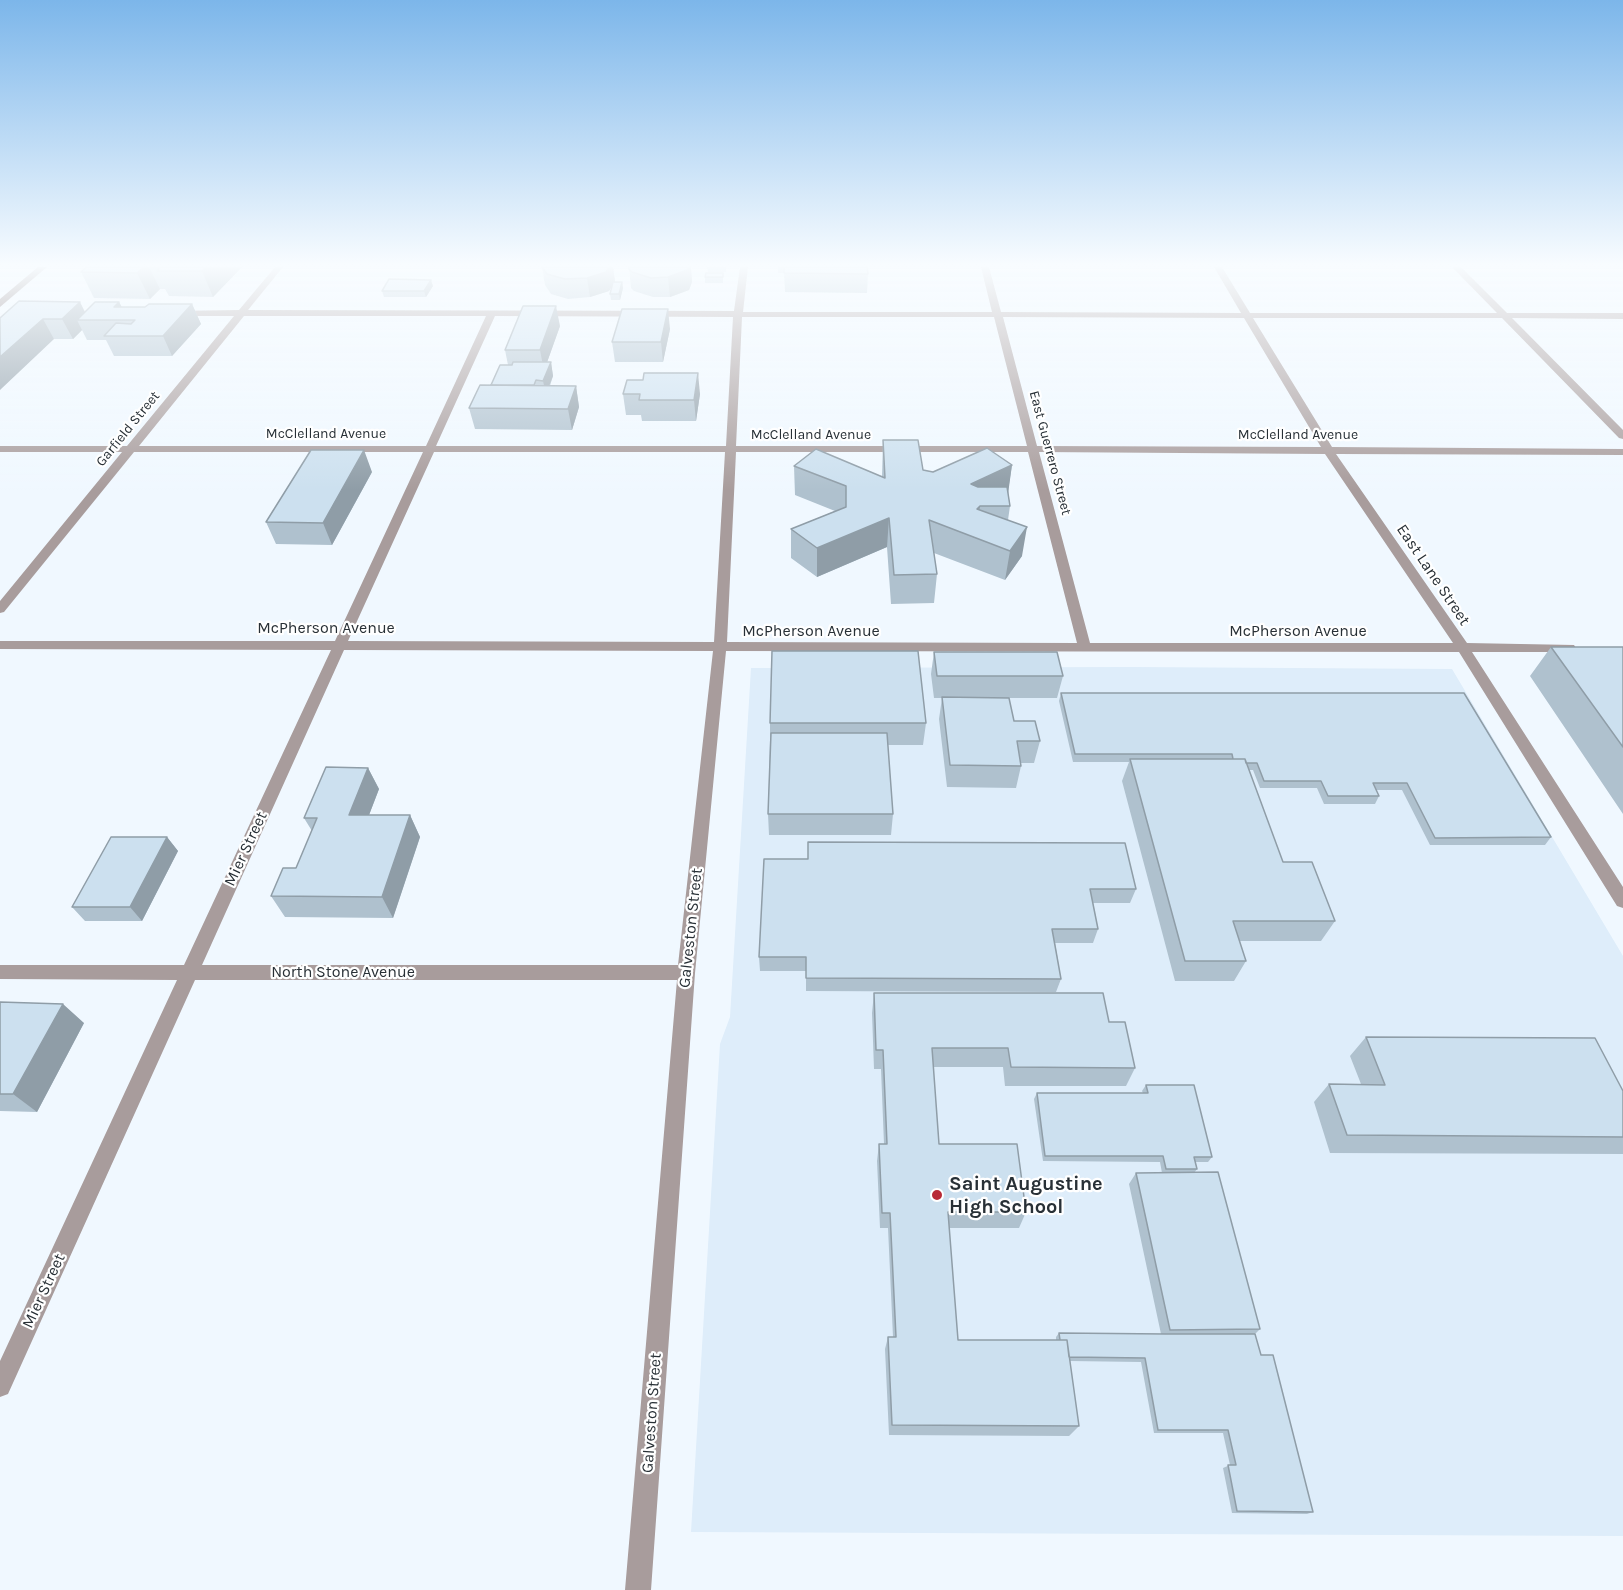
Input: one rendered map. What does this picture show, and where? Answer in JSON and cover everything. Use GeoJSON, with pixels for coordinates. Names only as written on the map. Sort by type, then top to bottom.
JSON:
{"type":"FeatureCollection","features":[{"type":"Feature","properties":{"kind":"street","name":"Garfield Street"},"geometry":{"type":"LineString","coordinates":[[0,609],[218,341]]}},
{"type":"Feature","properties":{"kind":"street","name":"Mier Street"},"geometry":{"type":"LineString","coordinates":[[0,1386],[479,341]]}},
{"type":"Feature","properties":{"kind":"street","name":"Galveston Street"},"geometry":{"type":"LineString","coordinates":[[638,1590],[686,973],[720,647],[737,341]]}},
{"type":"Feature","properties":{"kind":"street","name":"East Guerrero Street"},"geometry":{"type":"LineString","coordinates":[[1004,341],[1085,647]]}},
{"type":"Feature","properties":{"kind":"street","name":"East Lane Street"},"geometry":{"type":"LineString","coordinates":[[1264,341],[1329,451],[1463,648],[1623,901]]}},
{"type":"Feature","properties":{"kind":"street"},"geometry":{"type":"LineString","coordinates":[[1529,341],[1623,436]]}},
{"type":"Feature","properties":{"kind":"street","name":"McClelland Avenue"},"geometry":{"type":"LineString","coordinates":[[0,448],[1623,452]]}},
{"type":"Feature","properties":{"kind":"street","name":"McPherson Avenue"},"geometry":{"type":"LineString","coordinates":[[0,645],[1577,648]]}},
{"type":"Feature","properties":{"kind":"street","name":"North Stone Avenue"},"geometry":{"type":"LineString","coordinates":[[0,972],[686,973]]}},
{"type":"Feature","properties":{"kind":"shaded area"},"geometry":{"type":"Polygon","coordinates":[[[751,668],[1452,669],[1623,956],[1623,1536],[691,1532],[720,1044],[730,1017],[751,668]]]}},
{"type":"Feature","properties":{"kind":"building"},"geometry":{"type":"Polygon","coordinates":[[[0,341],[18,341],[0,357],[0,341]]]}},
{"type":"Feature","properties":{"kind":"building"},"geometry":{"type":"Polygon","coordinates":[[[509,341],[543,341],[540,350],[505,350],[509,341]]]}},
{"type":"Feature","properties":{"kind":"building"},"geometry":{"type":"Polygon","coordinates":[[[612,341],[661,341],[661,342],[612,341]]]}},
{"type":"Feature","properties":{"kind":"building"},"geometry":{"type":"Polygon","coordinates":[[[513,362],[551,362],[543,381],[536,380],[534,385],[491,385],[500,365],[512,365],[513,362]]]}},
{"type":"Feature","properties":{"kind":"building"},"geometry":{"type":"Polygon","coordinates":[[[644,373],[698,373],[694,400],[639,400],[640,394],[623,394],[627,380],[643,380],[644,373]]]}},
{"type":"Feature","properties":{"kind":"building"},"geometry":{"type":"Polygon","coordinates":[[[480,385],[576,386],[568,409],[469,408],[480,385]]]}},
{"type":"Feature","properties":{"kind":"building"},"geometry":{"type":"Polygon","coordinates":[[[883,440],[918,440],[923,470],[933,472],[987,448],[1012,465],[971,484],[978,487],[1007,487],[1010,506],[980,506],[977,509],[1027,527],[1010,551],[929,520],[937,574],[894,575],[889,518],[817,548],[791,529],[846,507],[846,486],[794,466],[816,449],[885,478],[883,440]]]}},
{"type":"Feature","properties":{"kind":"building"},"geometry":{"type":"Polygon","coordinates":[[[311,450],[364,450],[323,523],[266,522],[311,450]]]}},
{"type":"Feature","properties":{"kind":"building"},"geometry":{"type":"Polygon","coordinates":[[[1551,647],[1623,647],[1623,747],[1551,647]]]}},
{"type":"Feature","properties":{"kind":"building"},"geometry":{"type":"Polygon","coordinates":[[[772,651],[918,651],[926,723],[770,723],[772,651]]]}},
{"type":"Feature","properties":{"kind":"building"},"geometry":{"type":"Polygon","coordinates":[[[934,652],[1057,652],[1063,676],[937,676],[934,652]]]}},
{"type":"Feature","properties":{"kind":"building"},"geometry":{"type":"Polygon","coordinates":[[[1061,693],[1464,693],[1551,837],[1435,838],[1407,783],[1373,783],[1379,796],[1328,796],[1321,781],[1264,781],[1257,763],[1246,763],[1245,759],[1233,759],[1232,754],[1075,754],[1061,693]]]}},
{"type":"Feature","properties":{"kind":"building"},"geometry":{"type":"Polygon","coordinates":[[[942,697],[1009,698],[1014,721],[1035,721],[1040,741],[1017,741],[1021,766],[950,765],[942,697]]]}},
{"type":"Feature","properties":{"kind":"building"},"geometry":{"type":"Polygon","coordinates":[[[771,733],[887,733],[893,814],[768,814],[771,733]]]}},
{"type":"Feature","properties":{"kind":"building"},"geometry":{"type":"Polygon","coordinates":[[[1130,759],[1245,759],[1283,862],[1312,862],[1335,921],[1233,921],[1246,961],[1185,961],[1130,759]]]}},
{"type":"Feature","properties":{"kind":"building"},"geometry":{"type":"Polygon","coordinates":[[[326,767],[368,768],[349,815],[410,815],[382,897],[271,896],[283,868],[296,868],[317,818],[304,818],[326,767]]]}},
{"type":"Feature","properties":{"kind":"building"},"geometry":{"type":"Polygon","coordinates":[[[111,837],[167,837],[130,907],[72,907],[111,837]]]}},
{"type":"Feature","properties":{"kind":"building"},"geometry":{"type":"Polygon","coordinates":[[[808,842],[1125,843],[1136,889],[1090,889],[1098,929],[1052,929],[1061,979],[806,978],[806,957],[759,957],[764,859],[808,859],[808,842]]]}},
{"type":"Feature","properties":{"kind":"building"},"geometry":{"type":"Polygon","coordinates":[[[874,993],[1103,993],[1109,1022],[1125,1022],[1135,1068],[1011,1067],[1008,1048],[932,1048],[939,1144],[1017,1144],[1026,1212],[948,1212],[958,1340],[1067,1340],[1079,1426],[892,1425],[888,1337],[896,1337],[890,1213],[882,1213],[879,1144],[887,1144],[883,1050],[876,1050],[874,993]]]}},
{"type":"Feature","properties":{"kind":"building"},"geometry":{"type":"Polygon","coordinates":[[[0,1002],[63,1004],[13,1094],[0,1094],[0,1002]]]}},
{"type":"Feature","properties":{"kind":"building"},"geometry":{"type":"Polygon","coordinates":[[[1366,1037],[1595,1038],[1623,1091],[1623,1137],[1347,1135],[1329,1084],[1385,1085],[1366,1037]]]}},
{"type":"Feature","properties":{"kind":"building"},"geometry":{"type":"Polygon","coordinates":[[[1146,1085],[1194,1085],[1212,1157],[1194,1157],[1197,1169],[1166,1169],[1163,1156],[1045,1156],[1037,1093],[1148,1093],[1146,1085]]]}},
{"type":"Feature","properties":{"kind":"building"},"geometry":{"type":"Polygon","coordinates":[[[1218,1172],[1260,1329],[1170,1330],[1136,1173],[1218,1172]]]}},
{"type":"Feature","properties":{"kind":"building"},"geometry":{"type":"Polygon","coordinates":[[[1059,1333],[1255,1334],[1261,1355],[1273,1355],[1313,1512],[1237,1511],[1228,1465],[1236,1465],[1228,1430],[1158,1430],[1145,1358],[1069,1357],[1067,1340],[1060,1340],[1059,1333]]]}},
{"type":"Feature","properties":{"kind":"place","name":"Saint Augustine High School"},"geometry":{"type":"Point","coordinates":[937,1195]}}]}
